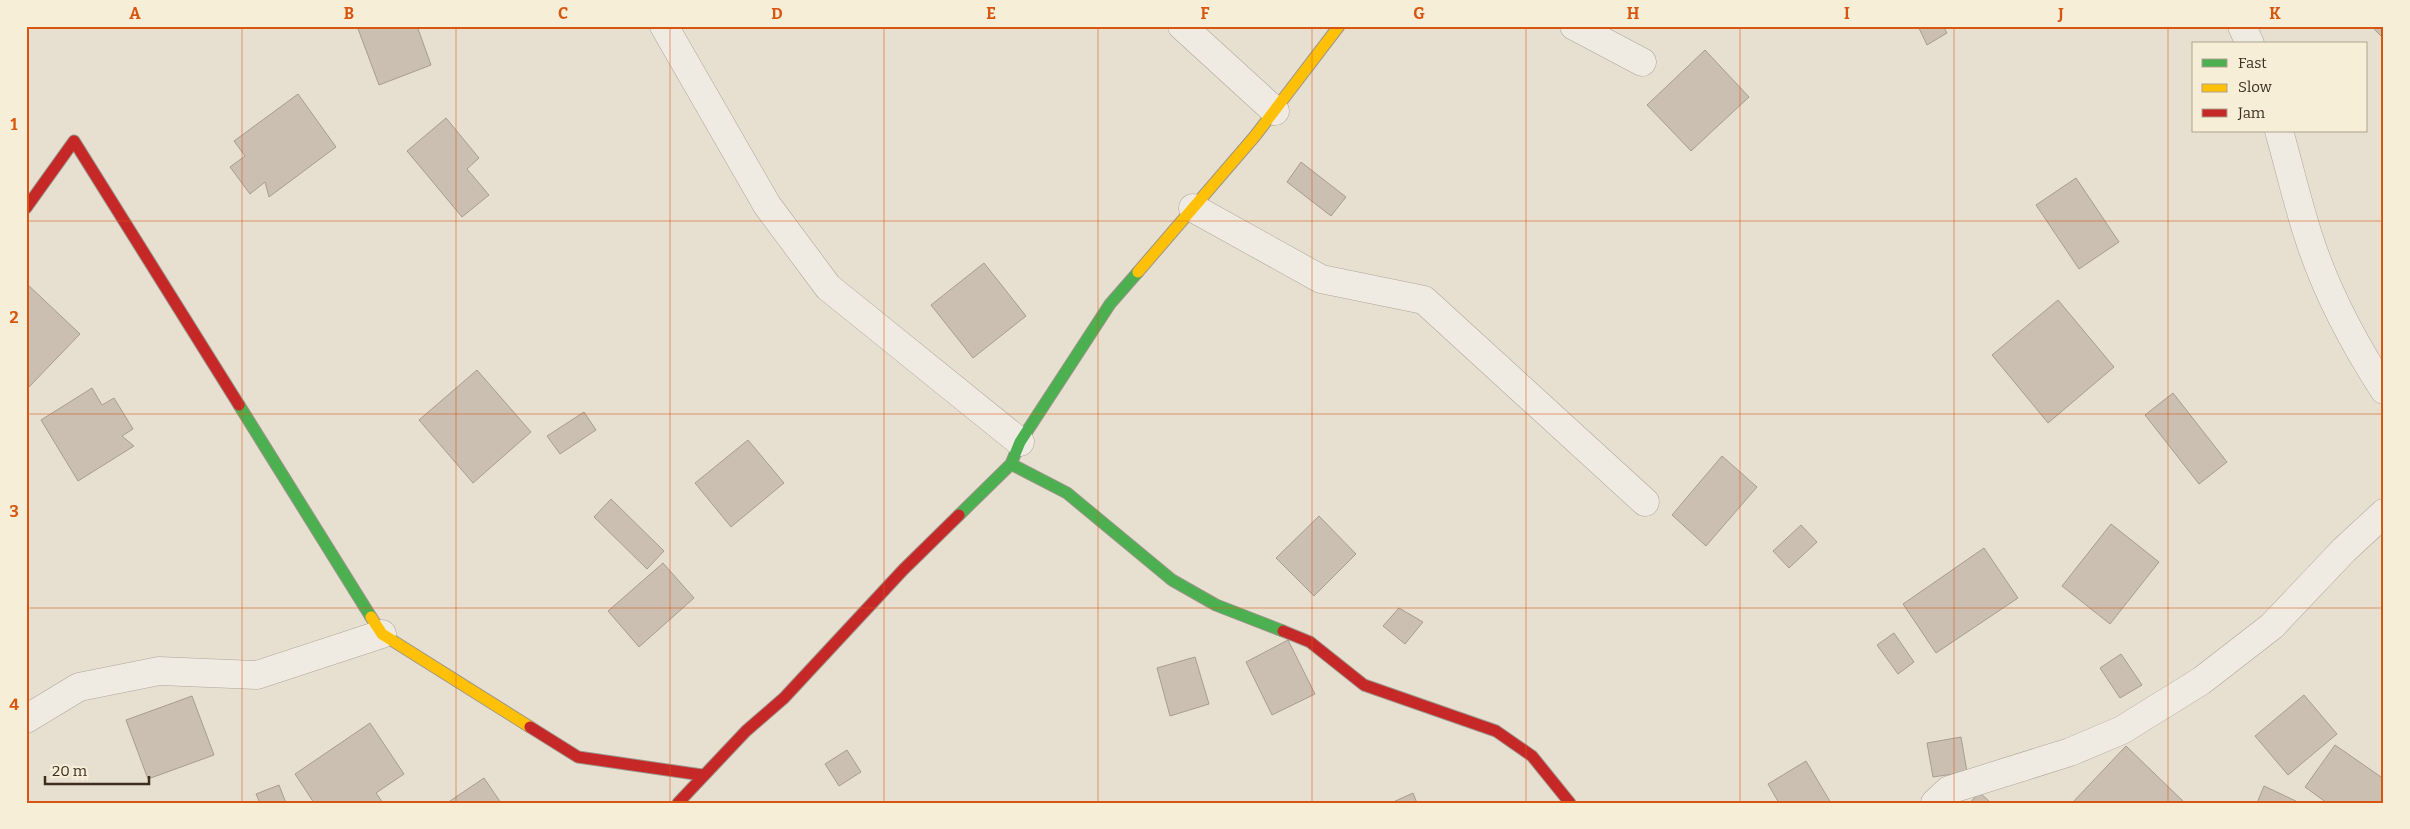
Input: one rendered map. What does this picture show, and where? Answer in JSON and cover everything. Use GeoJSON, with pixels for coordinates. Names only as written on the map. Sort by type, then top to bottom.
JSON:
{"type":"FeatureCollection","features":[{"type":"Feature","properties":{"kind":"street"},"geometry":{"type":"LineString","coordinates":[[664,26],[767,205],[828,287],[1016,453],[1172,580],[1216,604],[1310,642],[1364,685],[1443,710],[1496,731],[1532,756],[1570,803]]}},
{"type":"Feature","properties":{"kind":"street"},"geometry":{"type":"LineString","coordinates":[[1182,26],[1275,111]]}},
{"type":"Feature","properties":{"kind":"street"},"geometry":{"type":"LineString","coordinates":[[678,803],[702,775],[746,731],[784,698],[1016,453],[1110,304],[1275,111],[1340,26]]}},
{"type":"Feature","properties":{"kind":"street"},"geometry":{"type":"LineString","coordinates":[[1574,26],[1642,62]]}},
{"type":"Feature","properties":{"kind":"street"},"geometry":{"type":"LineString","coordinates":[[2242,26],[2249,42]]}},
{"type":"Feature","properties":{"kind":"street"},"geometry":{"type":"LineString","coordinates":[[2279,132],[2308,236],[2338,308],[2364,358],[2384,390]]}},
{"type":"Feature","properties":{"kind":"street"},"geometry":{"type":"LineString","coordinates":[[26,208],[74,141],[382,634],[578,757],[702,775]]}},
{"type":"Feature","properties":{"kind":"street"},"geometry":{"type":"LineString","coordinates":[[1193,208],[1322,279],[1424,300],[1645,502]]}},
{"type":"Feature","properties":{"kind":"street"},"geometry":{"type":"LineString","coordinates":[[1934,803],[1949,790],[2070,752],[2122,730],[2201,681],[2272,626],[2344,550],[2384,513]]}},
{"type":"Feature","properties":{"kind":"street"},"geometry":{"type":"LineString","coordinates":[[26,720],[79,687],[159,672],[257,675],[382,634]]}},
{"type":"Feature","properties":{"kind":"building"},"geometry":{"type":"Polygon","coordinates":[[[357,26],[417,26],[431,65],[379,85],[357,26]]]}},
{"type":"Feature","properties":{"kind":"building"},"geometry":{"type":"Polygon","coordinates":[[[1918,26],[1943,26],[1947,33],[1927,45],[1918,26]]]}},
{"type":"Feature","properties":{"kind":"building"},"geometry":{"type":"Polygon","coordinates":[[[2371,26],[2384,26],[2384,39],[2371,26]]]}},
{"type":"Feature","properties":{"kind":"building"},"geometry":{"type":"Polygon","coordinates":[[[1705,50],[1749,97],[1691,151],[1647,105],[1705,50]]]}},
{"type":"Feature","properties":{"kind":"building"},"geometry":{"type":"Polygon","coordinates":[[[298,94],[336,147],[269,197],[265,182],[250,194],[230,167],[245,156],[234,141],[298,94]]]}},
{"type":"Feature","properties":{"kind":"building"},"geometry":{"type":"Polygon","coordinates":[[[446,118],[479,158],[467,169],[489,195],[462,217],[407,151],[446,118]]]}},
{"type":"Feature","properties":{"kind":"building"},"geometry":{"type":"Polygon","coordinates":[[[1301,162],[1346,197],[1331,216],[1287,182],[1301,162]]]}},
{"type":"Feature","properties":{"kind":"building"},"geometry":{"type":"Polygon","coordinates":[[[2076,178],[2119,242],[2079,269],[2036,205],[2076,178]]]}},
{"type":"Feature","properties":{"kind":"building"},"geometry":{"type":"Polygon","coordinates":[[[984,263],[1026,316],[973,358],[931,305],[984,263]]]}},
{"type":"Feature","properties":{"kind":"building"},"geometry":{"type":"Polygon","coordinates":[[[26,283],[80,334],[28,388],[26,386],[26,283]]]}},
{"type":"Feature","properties":{"kind":"building"},"geometry":{"type":"Polygon","coordinates":[[[2058,300],[2114,367],[2048,423],[1992,355],[2058,300]]]}},
{"type":"Feature","properties":{"kind":"building"},"geometry":{"type":"Polygon","coordinates":[[[477,370],[531,432],[473,483],[419,420],[477,370]]]}},
{"type":"Feature","properties":{"kind":"building"},"geometry":{"type":"Polygon","coordinates":[[[92,388],[102,405],[114,398],[133,429],[122,436],[134,446],[78,481],[41,420],[92,388]]]}},
{"type":"Feature","properties":{"kind":"building"},"geometry":{"type":"Polygon","coordinates":[[[2173,393],[2227,462],[2199,484],[2145,415],[2173,393]]]}},
{"type":"Feature","properties":{"kind":"building"},"geometry":{"type":"Polygon","coordinates":[[[584,412],[596,430],[560,454],[547,436],[584,412]]]}},
{"type":"Feature","properties":{"kind":"building"},"geometry":{"type":"Polygon","coordinates":[[[748,440],[784,483],[731,527],[695,483],[748,440]]]}},
{"type":"Feature","properties":{"kind":"building"},"geometry":{"type":"Polygon","coordinates":[[[1722,456],[1757,487],[1706,546],[1672,515],[1722,456]]]}},
{"type":"Feature","properties":{"kind":"building"},"geometry":{"type":"Polygon","coordinates":[[[611,499],[664,551],[647,569],[594,517],[611,499]]]}},
{"type":"Feature","properties":{"kind":"building"},"geometry":{"type":"Polygon","coordinates":[[[1319,516],[1356,554],[1314,596],[1276,558],[1319,516]]]}},
{"type":"Feature","properties":{"kind":"building"},"geometry":{"type":"Polygon","coordinates":[[[2111,524],[2159,562],[2110,624],[2062,586],[2111,524]]]}},
{"type":"Feature","properties":{"kind":"building"},"geometry":{"type":"Polygon","coordinates":[[[1801,525],[1817,542],[1789,568],[1773,551],[1801,525]]]}},
{"type":"Feature","properties":{"kind":"building"},"geometry":{"type":"Polygon","coordinates":[[[1984,548],[2018,598],[1936,653],[1903,604],[1984,548]]]}},
{"type":"Feature","properties":{"kind":"building"},"geometry":{"type":"Polygon","coordinates":[[[663,563],[694,598],[639,647],[608,611],[663,563]]]}},
{"type":"Feature","properties":{"kind":"building"},"geometry":{"type":"Polygon","coordinates":[[[1399,608],[1423,622],[1405,644],[1383,626],[1399,608]]]}},
{"type":"Feature","properties":{"kind":"building"},"geometry":{"type":"Polygon","coordinates":[[[1894,633],[1914,662],[1898,674],[1877,645],[1894,633]]]}},
{"type":"Feature","properties":{"kind":"building"},"geometry":{"type":"Polygon","coordinates":[[[1288,640],[1315,694],[1272,715],[1246,662],[1288,640]]]}},
{"type":"Feature","properties":{"kind":"building"},"geometry":{"type":"Polygon","coordinates":[[[2121,654],[2142,685],[2120,698],[2100,668],[2121,654]]]}},
{"type":"Feature","properties":{"kind":"building"},"geometry":{"type":"Polygon","coordinates":[[[1195,657],[1209,704],[1170,716],[1157,668],[1195,657]]]}},
{"type":"Feature","properties":{"kind":"building"},"geometry":{"type":"Polygon","coordinates":[[[2304,695],[2337,734],[2288,775],[2255,736],[2304,695]]]}},
{"type":"Feature","properties":{"kind":"building"},"geometry":{"type":"Polygon","coordinates":[[[192,696],[214,755],[148,779],[126,720],[192,696]]]}},
{"type":"Feature","properties":{"kind":"building"},"geometry":{"type":"Polygon","coordinates":[[[370,723],[404,774],[376,793],[383,803],[314,803],[295,774],[370,723]]]}},
{"type":"Feature","properties":{"kind":"building"},"geometry":{"type":"Polygon","coordinates":[[[1961,737],[1967,772],[1933,777],[1927,743],[1961,737]]]}},
{"type":"Feature","properties":{"kind":"building"},"geometry":{"type":"Polygon","coordinates":[[[2335,745],[2384,779],[2384,803],[2327,803],[2305,787],[2335,745]]]}},
{"type":"Feature","properties":{"kind":"building"},"geometry":{"type":"Polygon","coordinates":[[[2126,746],[2185,803],[2073,802],[2126,746]]]}},
{"type":"Feature","properties":{"kind":"building"},"geometry":{"type":"Polygon","coordinates":[[[847,750],[861,772],[839,786],[825,764],[847,750]]]}},
{"type":"Feature","properties":{"kind":"building"},"geometry":{"type":"Polygon","coordinates":[[[1806,761],[1831,803],[1779,803],[1768,784],[1806,761]]]}},
{"type":"Feature","properties":{"kind":"building"},"geometry":{"type":"Polygon","coordinates":[[[484,778],[501,803],[447,803],[484,778]]]}},
{"type":"Feature","properties":{"kind":"building"},"geometry":{"type":"Polygon","coordinates":[[[279,785],[286,803],[260,803],[256,794],[279,785]]]}},
{"type":"Feature","properties":{"kind":"building"},"geometry":{"type":"Polygon","coordinates":[[[2264,786],[2300,803],[2257,803],[2264,786]]]}},
{"type":"Feature","properties":{"kind":"building"},"geometry":{"type":"Polygon","coordinates":[[[1979,792],[1991,803],[1970,803],[1979,792]]]}},
{"type":"Feature","properties":{"kind":"building"},"geometry":{"type":"Polygon","coordinates":[[[1413,793],[1417,803],[1391,803],[1413,793]]]}},
{"type":"Feature","properties":{"kind":"traffic: fast"},"geometry":{"type":"LineString","coordinates":[[959,515],[1011,464],[1020,442],[1110,304],[1138,272]]}},
{"type":"Feature","properties":{"kind":"traffic: fast"},"geometry":{"type":"LineString","coordinates":[[239,405],[371,617]]}},
{"type":"Feature","properties":{"kind":"traffic: fast"},"geometry":{"type":"LineString","coordinates":[[1011,464],[1067,493],[1172,580],[1216,605],[1283,631]]}},
{"type":"Feature","properties":{"kind":"traffic: slow"},"geometry":{"type":"LineString","coordinates":[[1138,272],[1255,136],[1339,26]]}},
{"type":"Feature","properties":{"kind":"traffic: slow"},"geometry":{"type":"LineString","coordinates":[[371,617],[382,634],[530,727]]}},
{"type":"Feature","properties":{"kind":"traffic: jam"},"geometry":{"type":"LineString","coordinates":[[26,208],[74,141],[239,405]]}},
{"type":"Feature","properties":{"kind":"traffic: jam"},"geometry":{"type":"LineString","coordinates":[[678,803],[746,731],[784,698],[903,570],[959,515]]}},
{"type":"Feature","properties":{"kind":"traffic: jam"},"geometry":{"type":"LineString","coordinates":[[1283,631],[1310,642],[1364,685],[1496,731],[1532,756],[1570,803]]}},
{"type":"Feature","properties":{"kind":"traffic: jam"},"geometry":{"type":"LineString","coordinates":[[530,727],[578,757],[702,775]]}}]}
